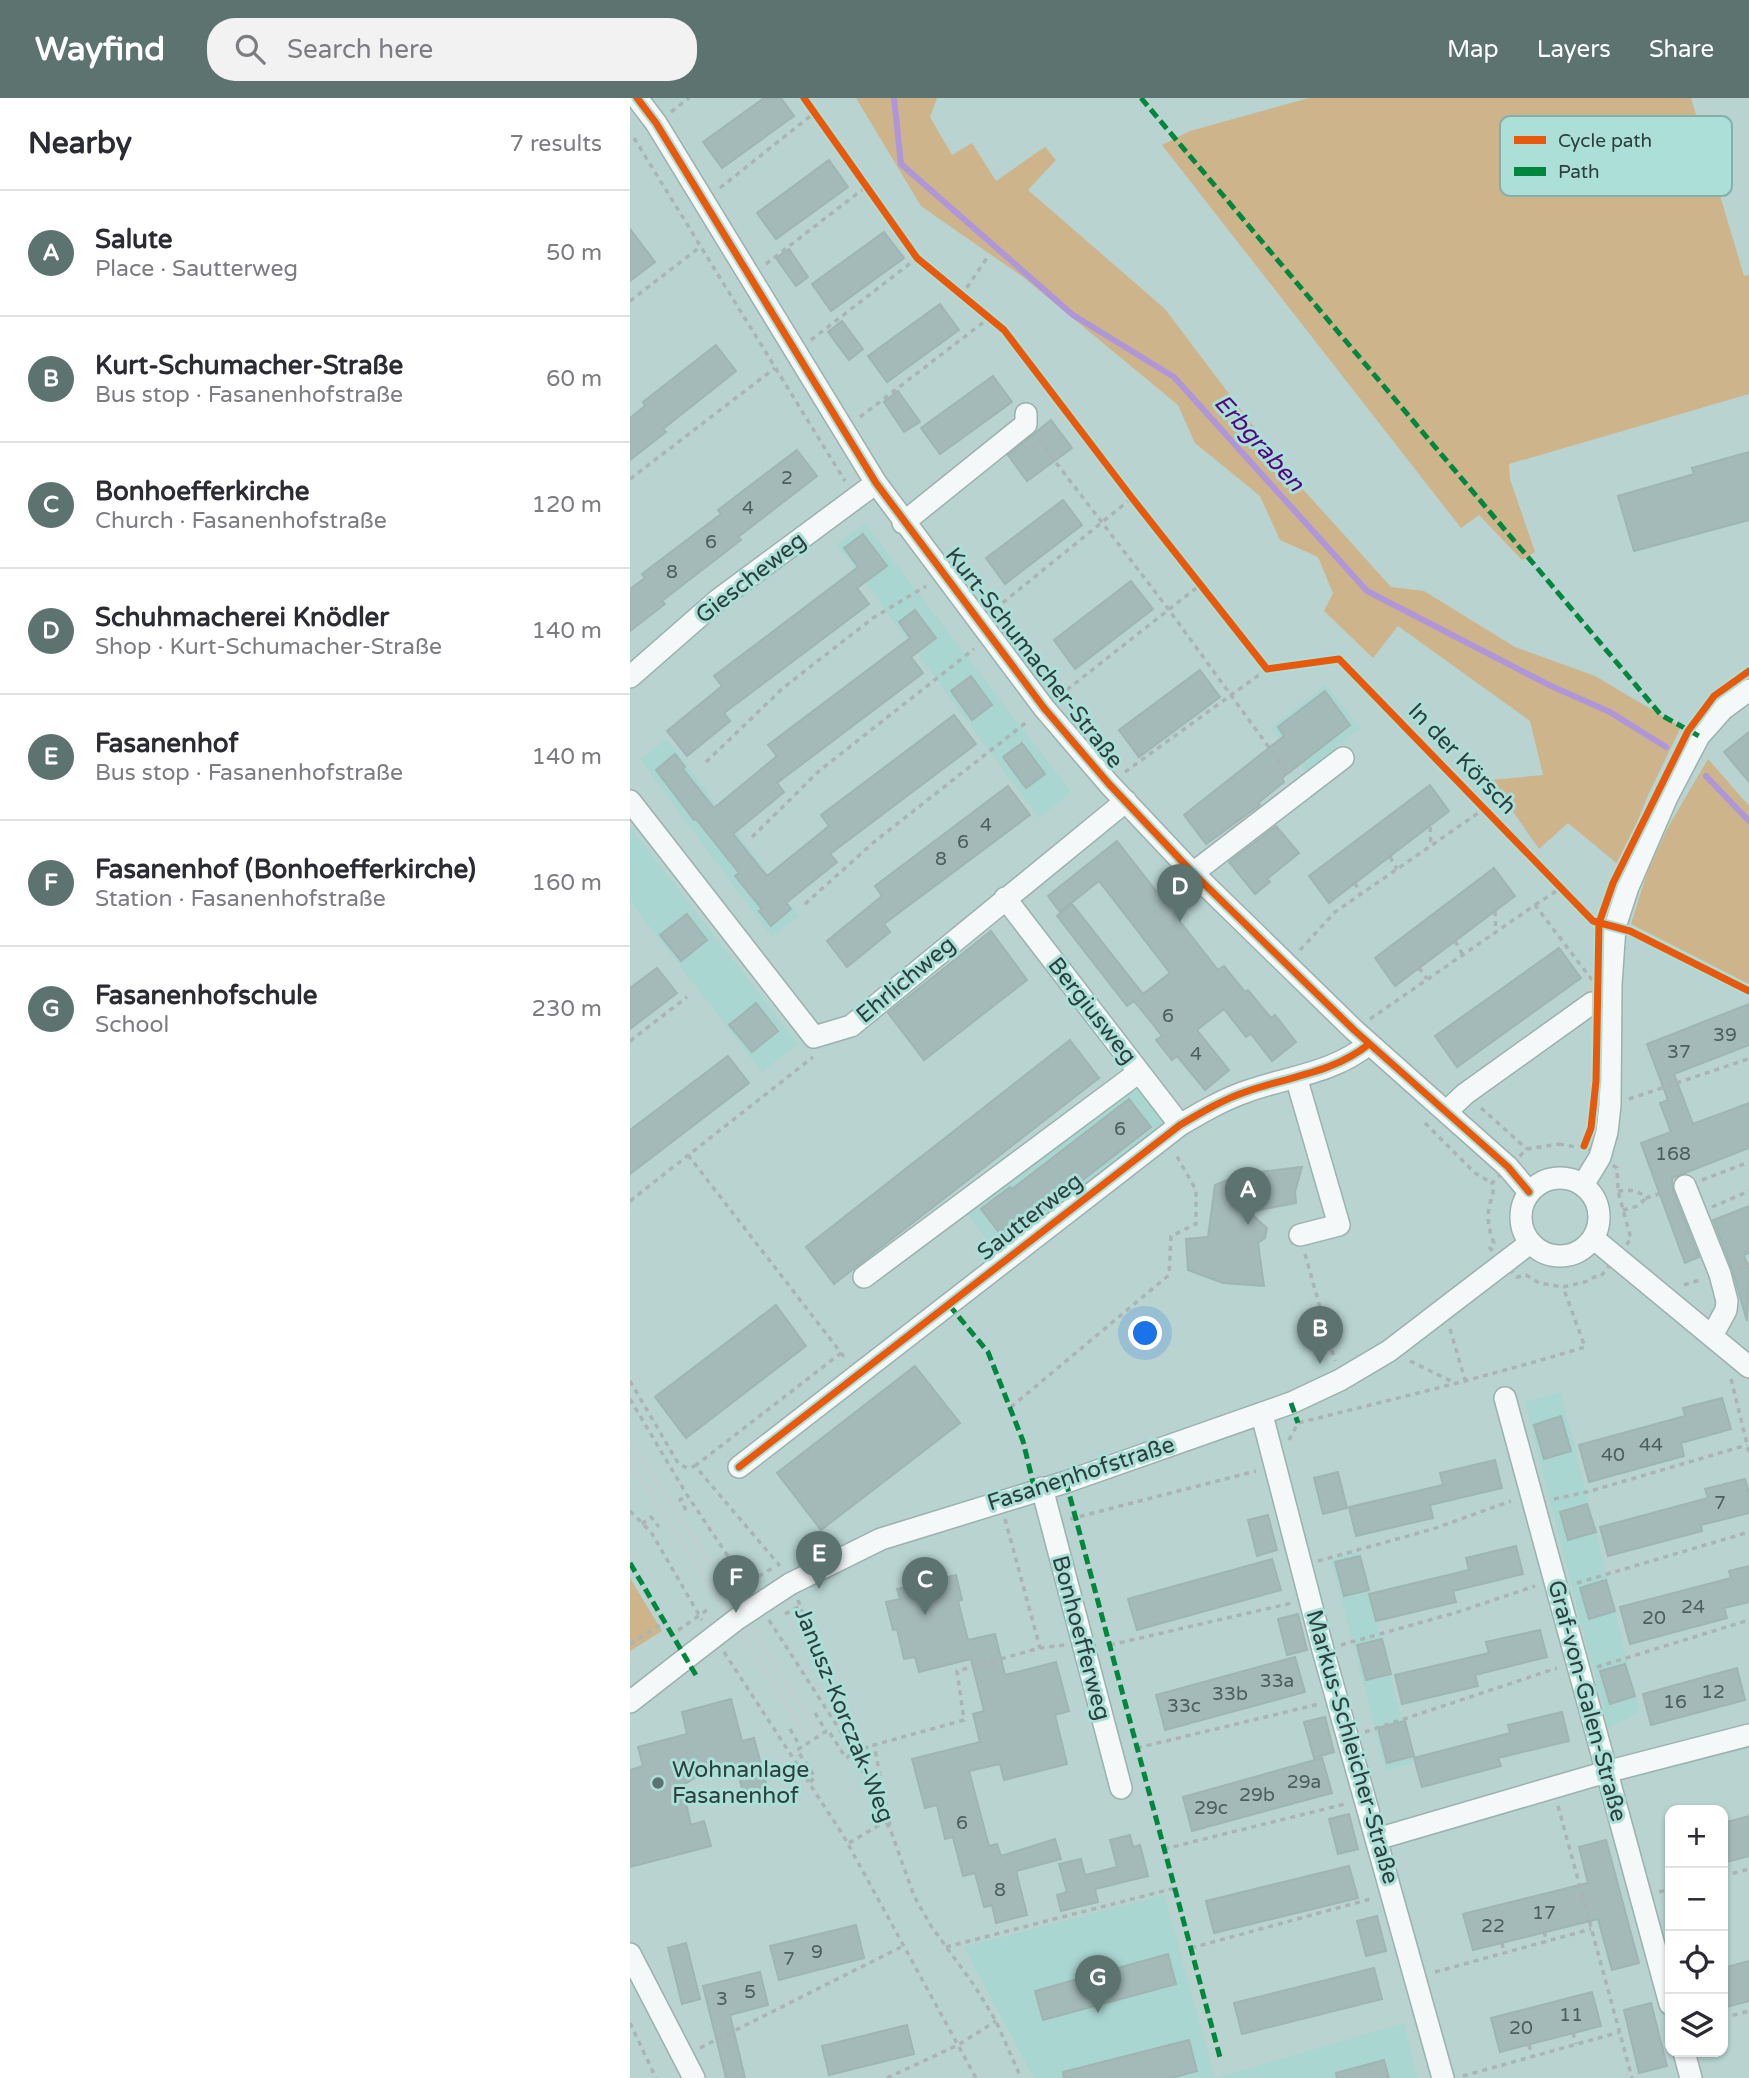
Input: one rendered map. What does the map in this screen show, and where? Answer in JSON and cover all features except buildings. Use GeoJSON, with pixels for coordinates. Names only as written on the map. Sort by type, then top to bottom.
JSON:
{"type":"FeatureCollection","features":[{"type":"Feature","properties":{"kind":"street","name":"Kurt-Schumacher-Straße"},"geometry":{"type":"LineString","coordinates":[[637,98],[656,123],[876,483],[1044,708],[1109,784],[1193,873],[1362,1037],[1507,1167],[1529,1192]]}},
{"type":"Feature","properties":{"kind":"street"},"geometry":{"type":"LineString","coordinates":[[904,523],[1026,419]]}},
{"type":"Feature","properties":{"kind":"street","name":"Giescheweg"},"geometry":{"type":"LineString","coordinates":[[630,677],[718,600],[876,483]]}},
{"type":"Feature","properties":{"kind":"street"},"geometry":{"type":"LineString","coordinates":[[1583,1185],[1600,1157],[1607,1132],[1615,927],[1628,887],[1667,797],[1699,736],[1723,709],[1749,690]]}},
{"type":"Feature","properties":{"kind":"street"},"geometry":{"type":"LineString","coordinates":[[1193,873],[1343,758]]}},
{"type":"Feature","properties":{"kind":"street"},"geometry":{"type":"LineString","coordinates":[[630,801],[814,1037]]}},
{"type":"Feature","properties":{"kind":"street","name":"Ehrlichweg"},"geometry":{"type":"LineString","coordinates":[[814,1037],[851,1026],[1126,801]]}},
{"type":"Feature","properties":{"kind":"street","name":"Bergiusweg"},"geometry":{"type":"LineString","coordinates":[[1005,898],[1139,1072],[1173,1130]]}},
{"type":"Feature","properties":{"kind":"street"},"geometry":{"type":"LineString","coordinates":[[1447,1111],[1465,1094],[1594,995]]}},
{"type":"Feature","properties":{"kind":"street","name":"Sautterweg"},"geometry":{"type":"LineString","coordinates":[[740,1468],[1173,1130],[1212,1107],[1247,1091],[1329,1068],[1352,1057],[1362,1037]]}},
{"type":"Feature","properties":{"kind":"street"},"geometry":{"type":"LineString","coordinates":[[864,1277],[1139,1072]]}},
{"type":"Feature","properties":{"kind":"street"},"geometry":{"type":"LineString","coordinates":[[1296,1077],[1339,1225],[1300,1235]]}},
{"type":"Feature","properties":{"kind":"street"},"geometry":{"type":"LineString","coordinates":[[1561,1178],[1583,1185],[1592,1194],[1599,1215],[1593,1238],[1575,1254],[1563,1257],[1550,1256],[1539,1251],[1523,1231],[1520,1218],[1522,1204],[1529,1192],[1549,1179],[1561,1178]]}},
{"type":"Feature","properties":{"kind":"street"},"geometry":{"type":"LineString","coordinates":[[1685,1186],[1720,1274],[1727,1301],[1726,1310],[1712,1336]]}},
{"type":"Feature","properties":{"kind":"street"},"geometry":{"type":"LineString","coordinates":[[1593,1238],[1745,1364]]}},
{"type":"Feature","properties":{"kind":"street","name":"Fasanenhofstraße"},"geometry":{"type":"LineString","coordinates":[[630,1702],[737,1619],[790,1584],[881,1539],[1262,1415],[1340,1380],[1390,1350],[1530,1243]]}},
{"type":"Feature","properties":{"kind":"street","name":"Graf-von-Galen-Straße"},"geometry":{"type":"LineString","coordinates":[[1505,1398],[1667,1994]]}},
{"type":"Feature","properties":{"kind":"street","name":"Markus-Schleicher-Straße"},"geometry":{"type":"LineString","coordinates":[[1262,1415],[1443,2078]]}},
{"type":"Feature","properties":{"kind":"street","name":"Bonhoefferweg"},"geometry":{"type":"LineString","coordinates":[[1042,1488],[1121,1788]]}},
{"type":"Feature","properties":{"kind":"street"},"geometry":{"type":"LineString","coordinates":[[1377,1839],[1606,1772],[1749,1735]]}},
{"type":"Feature","properties":{"kind":"street"},"geometry":{"type":"LineString","coordinates":[[630,1954],[694,2078]]}},
{"type":"Feature","properties":{"kind":"street"},"geometry":{"type":"LineString","coordinates":[[1685,2057],[1691,2078]]}},
{"type":"Feature","properties":{"kind":"path"},"geometry":{"type":"LineString","coordinates":[[804,98],[917,258],[1004,330],[1267,669],[1109,784]]}},
{"type":"Feature","properties":{"kind":"path"},"geometry":{"type":"LineString","coordinates":[[703,201],[814,113]]}},
{"type":"Feature","properties":{"kind":"path"},"geometry":{"type":"LineString","coordinates":[[634,138],[856,498]]}},
{"type":"Feature","properties":{"kind":"path"},"geometry":{"type":"LineString","coordinates":[[749,276],[867,186]]}},
{"type":"Feature","properties":{"kind":"path"},"geometry":{"type":"LineString","coordinates":[[630,301],[700,247]]}},
{"type":"Feature","properties":{"kind":"path"},"geometry":{"type":"LineString","coordinates":[[795,352],[917,258]]}},
{"type":"Feature","properties":{"kind":"path"},"geometry":{"type":"LineString","coordinates":[[961,296],[987,258]]}},
{"type":"Feature","properties":{"kind":"path"},"geometry":{"type":"LineString","coordinates":[[843,431],[989,318]]}},
{"type":"Feature","properties":{"kind":"path"},"geometry":{"type":"LineString","coordinates":[[630,479],[775,368]]}},
{"type":"Feature","properties":{"kind":"path"},"geometry":{"type":"LineString","coordinates":[[1026,419],[1301,791]]}},
{"type":"Feature","properties":{"kind":"path"},"geometry":{"type":"LineString","coordinates":[[752,837],[819,771],[1132,498]]}},
{"type":"Feature","properties":{"kind":"path"},"geometry":{"type":"LineString","coordinates":[[706,762],[803,672],[873,618],[943,575]]}},
{"type":"Feature","properties":{"kind":"path"},"geometry":{"type":"LineString","coordinates":[[805,904],[874,842],[1200,585]]}},
{"type":"Feature","properties":{"kind":"path"},"geometry":{"type":"LineString","coordinates":[[1286,964],[1335,912],[1485,809]]}},
{"type":"Feature","properties":{"kind":"path"},"geometry":{"type":"LineString","coordinates":[[1430,827],[1431,846]]}},
{"type":"Feature","properties":{"kind":"path"},"geometry":{"type":"LineString","coordinates":[[1390,857],[1397,869]]}},
{"type":"Feature","properties":{"kind":"path"},"geometry":{"type":"LineString","coordinates":[[1355,884],[1361,895]]}},
{"type":"Feature","properties":{"kind":"path"},"geometry":{"type":"LineString","coordinates":[[1362,1037],[1427,979],[1561,888]]}},
{"type":"Feature","properties":{"kind":"path"},"geometry":{"type":"LineString","coordinates":[[1535,905],[1594,995]]}},
{"type":"Feature","properties":{"kind":"path"},"geometry":{"type":"LineString","coordinates":[[1495,911],[1496,933]]}},
{"type":"Feature","properties":{"kind":"path"},"geometry":{"type":"LineString","coordinates":[[1455,941],[1463,955]]}},
{"type":"Feature","properties":{"kind":"path"},"geometry":{"type":"LineString","coordinates":[[1419,968],[1427,979]]}},
{"type":"Feature","properties":{"kind":"path"},"geometry":{"type":"LineString","coordinates":[[630,1041],[687,997]]}},
{"type":"Feature","properties":{"kind":"path"},"geometry":{"type":"LineString","coordinates":[[630,1201],[821,1051],[814,1037]]}},
{"type":"Feature","properties":{"kind":"path"},"geometry":{"type":"LineString","coordinates":[[1610,1105],[1748,1059]]}},
{"type":"Feature","properties":{"kind":"path"},"geometry":{"type":"LineString","coordinates":[[1465,1094],[1527,1149]]}},
{"type":"Feature","properties":{"kind":"path"},"geometry":{"type":"LineString","coordinates":[[1011,1407],[1169,1275],[1171,1236],[1196,1224],[1196,1190],[1173,1130]]}},
{"type":"Feature","properties":{"kind":"path"},"geometry":{"type":"LineString","coordinates":[[1559,1144],[1584,1146],[1600,1157],[1617,1168],[1618,1191],[1631,1239],[1601,1276],[1563,1287],[1539,1283],[1526,1275],[1517,1277],[1490,1248],[1494,1242],[1489,1230],[1488,1213],[1494,1190],[1492,1184],[1527,1149],[1559,1144]]}},
{"type":"Feature","properties":{"kind":"path"},"geometry":{"type":"LineString","coordinates":[[688,1155],[858,1375]]}},
{"type":"Feature","properties":{"kind":"path"},"geometry":{"type":"LineString","coordinates":[[1623,1210],[1638,1206],[1646,1198],[1749,1163]]}},
{"type":"Feature","properties":{"kind":"path"},"geometry":{"type":"LineString","coordinates":[[1618,1191],[1641,1192],[1646,1198]]}},
{"type":"Feature","properties":{"kind":"path"},"geometry":{"type":"LineString","coordinates":[[1696,1214],[1749,1191]]}},
{"type":"Feature","properties":{"kind":"path"},"geometry":{"type":"LineString","coordinates":[[1300,1235],[1340,1380]]}},
{"type":"Feature","properties":{"kind":"path"},"geometry":{"type":"LineString","coordinates":[[1051,1524],[1276,1465],[1298,1423],[1500,1373],[1585,1347],[1563,1287]]}},
{"type":"Feature","properties":{"kind":"path"},"geometry":{"type":"LineString","coordinates":[[1450,1329],[1465,1380]]}},
{"type":"Feature","properties":{"kind":"path"},"geometry":{"type":"LineString","coordinates":[[1390,1350],[1455,1383]]}},
{"type":"Feature","properties":{"kind":"path"},"geometry":{"type":"LineString","coordinates":[[695,1466],[841,1353]]}},
{"type":"Feature","properties":{"kind":"path"},"geometry":{"type":"LineString","coordinates":[[1745,1364],[1730,1375],[1749,1452]]}},
{"type":"Feature","properties":{"kind":"path"},"geometry":{"type":"LineString","coordinates":[[630,1399],[687,1495],[753,1593]]}},
{"type":"Feature","properties":{"kind":"path"},"geometry":{"type":"LineString","coordinates":[[1302,1566],[1531,1499],[1587,1492],[1747,1445]]}},
{"type":"Feature","properties":{"kind":"path"},"geometry":{"type":"LineString","coordinates":[[686,1510],[680,1500],[687,1495]]}},
{"type":"Feature","properties":{"kind":"path"},"geometry":{"type":"LineString","coordinates":[[1000,1501],[1040,1648]]}},
{"type":"Feature","properties":{"kind":"path"},"geometry":{"type":"LineString","coordinates":[[630,1511],[637,1521],[651,1532],[706,1625]]}},
{"type":"Feature","properties":{"kind":"path"},"geometry":{"type":"LineString","coordinates":[[642,1524],[651,1517],[659,1527]]}},
{"type":"Feature","properties":{"kind":"path"},"geometry":{"type":"LineString","coordinates":[[630,1525],[637,1521]]}},
{"type":"Feature","properties":{"kind":"path"},"geometry":{"type":"LineString","coordinates":[[1324,1650],[1749,1532]]}},
{"type":"Feature","properties":{"kind":"path"},"geometry":{"type":"LineString","coordinates":[[741,1586],[779,1565]]}},
{"type":"Feature","properties":{"kind":"path"},"geometry":{"type":"LineString","coordinates":[[1110,1645],[1311,1598]]}},
{"type":"Feature","properties":{"kind":"path"},"geometry":{"type":"LineString","coordinates":[[670,1636],[707,1610]]}},
{"type":"Feature","properties":{"kind":"path"},"geometry":{"type":"LineString","coordinates":[[765,1612],[854,1752]]}},
{"type":"Feature","properties":{"kind":"path"},"geometry":{"type":"LineString","coordinates":[[1349,1737],[1577,1667],[1749,1620]]}},
{"type":"Feature","properties":{"kind":"path"},"geometry":{"type":"LineString","coordinates":[[630,1644],[663,1623]]}},
{"type":"Feature","properties":{"kind":"path"},"geometry":{"type":"LineString","coordinates":[[719,1644],[848,1843],[976,2078]]}},
{"type":"Feature","properties":{"kind":"path"},"geometry":{"type":"LineString","coordinates":[[815,1713],[846,1758],[874,1745],[964,1720],[957,1671],[1048,1648]]}},
{"type":"Feature","properties":{"kind":"path"},"geometry":{"type":"LineString","coordinates":[[1137,1748],[1338,1700]]}},
{"type":"Feature","properties":{"kind":"path"},"geometry":{"type":"LineString","coordinates":[[821,1723],[829,1716]]}},
{"type":"Feature","properties":{"kind":"path"},"geometry":{"type":"LineString","coordinates":[[790,1729],[801,1748]]}},
{"type":"Feature","properties":{"kind":"path"},"geometry":{"type":"LineString","coordinates":[[810,1782],[816,1777],[797,1750],[825,1731]]}},
{"type":"Feature","properties":{"kind":"path"},"geometry":{"type":"LineString","coordinates":[[786,1746],[796,1739]]}},
{"type":"Feature","properties":{"kind":"path"},"geometry":{"type":"LineString","coordinates":[[874,1745],[892,1834]]}},
{"type":"Feature","properties":{"kind":"path"},"geometry":{"type":"LineString","coordinates":[[1553,1787],[1632,2078]]}},
{"type":"Feature","properties":{"kind":"path"},"geometry":{"type":"LineString","coordinates":[[1164,1849],[1366,1799]]}},
{"type":"Feature","properties":{"kind":"path"},"geometry":{"type":"LineString","coordinates":[[848,1843],[886,1821]]}},
{"type":"Feature","properties":{"kind":"path"},"geometry":{"type":"LineString","coordinates":[[1728,1874],[1749,1869]]}},
{"type":"Feature","properties":{"kind":"path"},"geometry":{"type":"LineString","coordinates":[[946,1947],[1175,1888]]}},
{"type":"Feature","properties":{"kind":"path"},"geometry":{"type":"LineString","coordinates":[[1191,1948],[1393,1893]]}},
{"type":"Feature","properties":{"kind":"path"},"geometry":{"type":"LineString","coordinates":[[1416,1976],[1591,1929]]}},
{"type":"Feature","properties":{"kind":"path"},"geometry":{"type":"LineString","coordinates":[[1544,1932],[1547,1942]]}},
{"type":"Feature","properties":{"kind":"path"},"geometry":{"type":"LineString","coordinates":[[1502,1943],[1504,1954]]}},
{"type":"Feature","properties":{"kind":"path"},"geometry":{"type":"LineString","coordinates":[[683,2057],[905,1945]]}},
{"type":"Feature","properties":{"kind":"path"},"geometry":{"type":"LineString","coordinates":[[1728,2017],[1749,2011]]}},
{"type":"Feature","properties":{"kind":"path"},"geometry":{"type":"LineString","coordinates":[[887,2078],[958,2045],[996,2021]]}},
{"type":"Feature","properties":{"kind":"path"},"geometry":{"type":"LineString","coordinates":[[630,2023],[656,2078]]}},
{"type":"Feature","properties":{"kind":"path"},"geometry":{"type":"LineString","coordinates":[[1455,2078],[1620,2032]]}},
{"type":"Feature","properties":{"kind":"path"},"geometry":{"type":"LineString","coordinates":[[1573,2033],[1576,2045]]}},
{"type":"Feature","properties":{"kind":"path"},"geometry":{"type":"LineString","coordinates":[[1529,2045],[1532,2056]]}},
{"type":"Feature","properties":{"kind":"shaded area"},"geometry":{"type":"Polygon","coordinates":[[[856,98],[937,98],[930,117],[952,155],[972,143],[996,181],[1045,147],[1056,160],[1028,190],[1165,309],[1291,476],[1391,587],[1424,591],[1515,647],[1595,676],[1681,727],[1648,795],[1620,866],[1568,823],[1539,849],[1491,780],[1543,775],[1530,721],[1398,626],[1373,658],[1324,611],[1333,593],[1318,557],[1280,540],[1260,496],[1195,443],[1178,405],[1023,277],[921,206],[856,98]]]}},
{"type":"Feature","properties":{"kind":"shaded area"},"geometry":{"type":"Polygon","coordinates":[[[1309,98],[1691,98],[1696,116],[1500,116],[1500,196],[1720,196],[1744,276],[1749,275],[1749,394],[1509,464],[1510,479],[1535,552],[1522,560],[1479,515],[1461,528],[1162,145],[1190,131],[1309,98]]]}},
{"type":"Feature","properties":{"kind":"shaded area"},"geometry":{"type":"Polygon","coordinates":[[[865,524],[1071,792],[1039,818],[837,544],[865,524]]]}},
{"type":"Feature","properties":{"kind":"shaded area"},"geometry":{"type":"Polygon","coordinates":[[[1325,685],[1360,728],[1307,772],[1271,728],[1325,685]]]}},
{"type":"Feature","properties":{"kind":"shaded area"},"geometry":{"type":"Polygon","coordinates":[[[667,739],[799,916],[772,937],[640,759],[667,739]]]}},
{"type":"Feature","properties":{"kind":"shaded area"},"geometry":{"type":"Polygon","coordinates":[[[1708,759],[1749,806],[1749,984],[1631,924],[1647,873],[1667,829],[1708,759]]]}},
{"type":"Feature","properties":{"kind":"shaded area"},"geometry":{"type":"Polygon","coordinates":[[[630,827],[798,1044],[762,1072],[630,901],[630,827]]]}},
{"type":"Feature","properties":{"kind":"shaded area"},"geometry":{"type":"Polygon","coordinates":[[[1136,1084],[1164,1123],[996,1253],[967,1212],[1136,1084]]]}},
{"type":"Feature","properties":{"kind":"shaded area"},"geometry":{"type":"Polygon","coordinates":[[[1561,1392],[1640,1712],[1608,1728],[1525,1402],[1561,1392]]]}},
{"type":"Feature","properties":{"kind":"shaded area"},"geometry":{"type":"Polygon","coordinates":[[[1358,1552],[1413,1763],[1386,1770],[1331,1559],[1358,1552]]]}},
{"type":"Feature","properties":{"kind":"shaded area"},"geometry":{"type":"Polygon","coordinates":[[[630,1578],[662,1631],[630,1651],[630,1578]]]}},
{"type":"Feature","properties":{"kind":"shaded area"},"geometry":{"type":"Polygon","coordinates":[[[1164,1895],[1215,2078],[1034,2078],[964,1947],[1164,1895]]]}},
{"type":"Feature","properties":{"kind":"shaded area"},"geometry":{"type":"Polygon","coordinates":[[[1404,2023],[1417,2078],[1216,2078],[1404,2023]]]}},
{"type":"Feature","properties":{"kind":"waterway","name":"Erbgraben"},"geometry":{"type":"LineString","coordinates":[[894,98],[901,164],[1073,315],[1174,377],[1367,591],[1551,686],[1610,712],[1666,747]]}},
{"type":"Feature","properties":{"kind":"waterway","name":"Erbgraben"},"geometry":{"type":"LineString","coordinates":[[1706,776],[1749,821]]}},
{"type":"Feature","properties":{"kind":"tram line"},"geometry":{"type":"LineString","coordinates":[[630,1441],[819,1733]]}},
{"type":"Feature","properties":{"kind":"tram line"},"geometry":{"type":"LineString","coordinates":[[630,1462],[809,1739]]}},
{"type":"Feature","properties":{"kind":"marked path"},"geometry":{"type":"LineString","coordinates":[[1141,98],[1661,715],[1699,736]]}},
{"type":"Feature","properties":{"kind":"marked path"},"geometry":{"type":"LineString","coordinates":[[949,1305],[988,1352],[1023,1441],[1035,1491]]}},
{"type":"Feature","properties":{"kind":"marked path"},"geometry":{"type":"LineString","coordinates":[[1291,1403],[1298,1423]]}},
{"type":"Feature","properties":{"kind":"marked path"},"geometry":{"type":"LineString","coordinates":[[1066,1482],[1221,2061]]}},
{"type":"Feature","properties":{"kind":"marked path"},"geometry":{"type":"LineString","coordinates":[[630,1563],[697,1677]]}},
{"type":"Feature","properties":{"kind":"cycle path"},"geometry":{"type":"LineString","coordinates":[[637,98],[656,123],[876,483],[1044,708],[1109,784],[1193,873],[1354,1030],[1508,1167],[1529,1192]]}},
{"type":"Feature","properties":{"kind":"cycle path","name":"In der Körsch"},"geometry":{"type":"LineString","coordinates":[[804,98],[917,258],[1004,330],[1267,669],[1339,659],[1593,921],[1630,931],[1749,991]]}},
{"type":"Feature","properties":{"kind":"cycle path"},"geometry":{"type":"LineString","coordinates":[[1584,1146],[1591,1128],[1596,1081],[1599,923],[1613,883],[1688,731],[1714,696],[1749,671]]}},
{"type":"Feature","properties":{"kind":"cycle path"},"geometry":{"type":"LineString","coordinates":[[739,1467],[1180,1125],[1230,1098],[1326,1068],[1369,1044]]}},
{"type":"Feature","properties":{"kind":"place","name":"Schuhmacherei Knödler"},"geometry":{"type":"Point","coordinates":[1180,922]}},
{"type":"Feature","properties":{"kind":"place","name":"Salute"},"geometry":{"type":"Point","coordinates":[1248,1225]}},
{"type":"Feature","properties":{"kind":"place","name":"Kurt-Schumacher-Straße"},"geometry":{"type":"Point","coordinates":[1320,1364]}},
{"type":"Feature","properties":{"kind":"place","name":"Fasanenhof"},"geometry":{"type":"Point","coordinates":[819,1589]}},
{"type":"Feature","properties":{"kind":"place","name":"Fasanenhof (Bonhoefferkirche)"},"geometry":{"type":"Point","coordinates":[736,1613]}},
{"type":"Feature","properties":{"kind":"place","name":"Bonhoefferkirche"},"geometry":{"type":"Point","coordinates":[925,1615]}},
{"type":"Feature","properties":{"kind":"place","name":"Wohnanlage Fasanenhof"},"geometry":{"type":"Point","coordinates":[658,1783]}},
{"type":"Feature","properties":{"kind":"place","name":"Fasanenhofschule"},"geometry":{"type":"Point","coordinates":[1098,2013]}}]}
